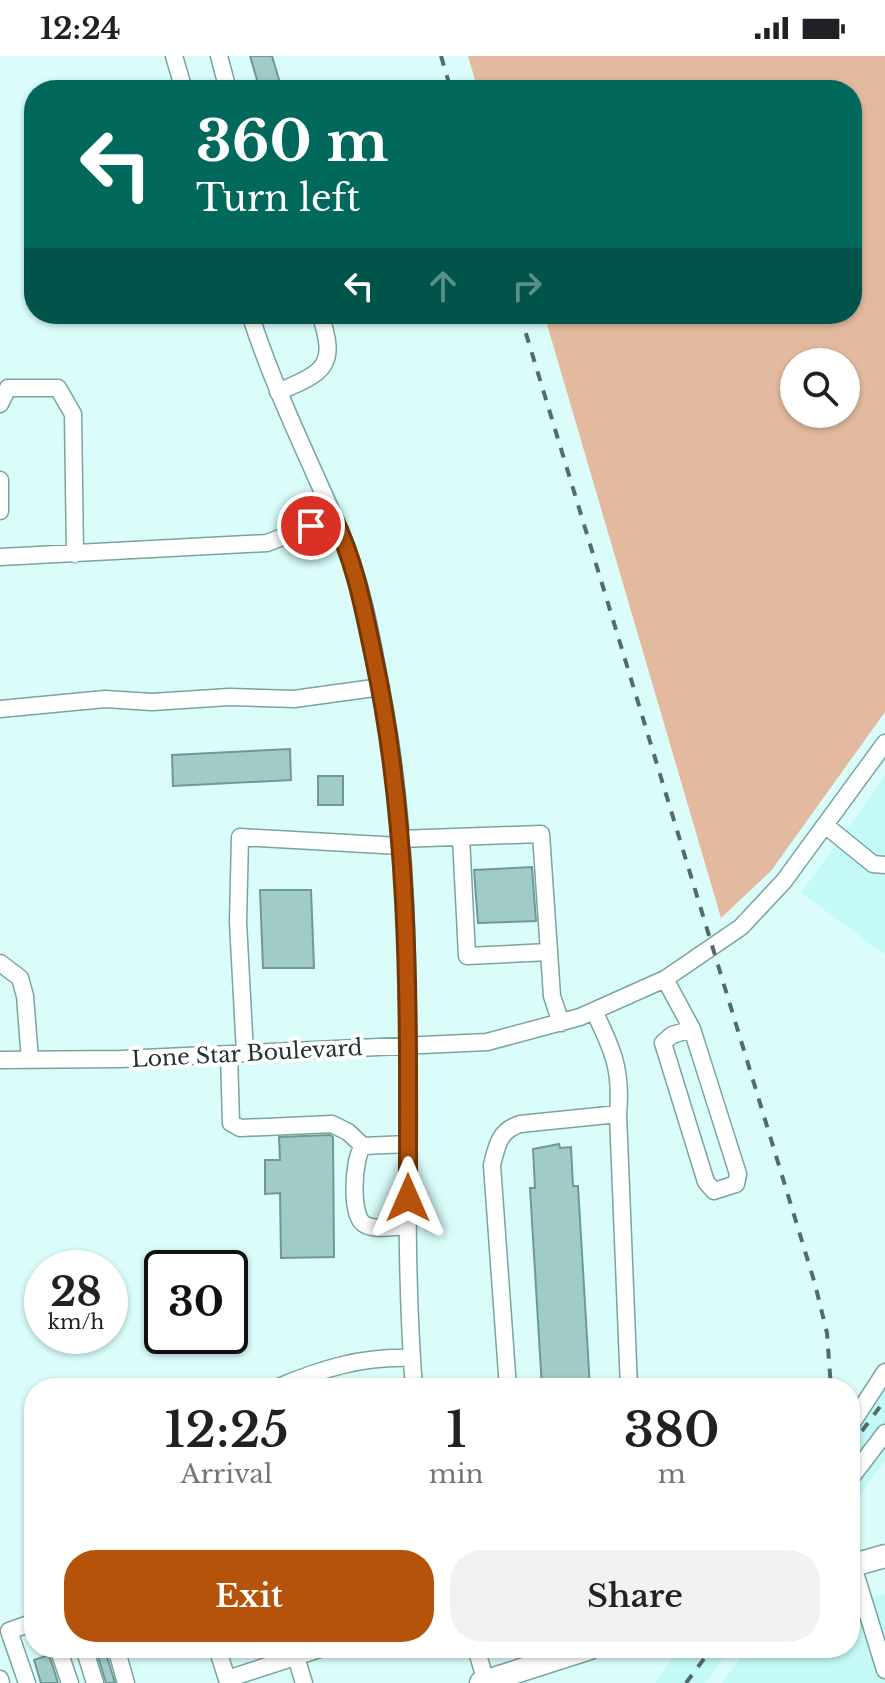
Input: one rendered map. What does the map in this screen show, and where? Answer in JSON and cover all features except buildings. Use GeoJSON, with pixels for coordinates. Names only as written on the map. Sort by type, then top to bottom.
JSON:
{"type":"FeatureCollection","features":[{"type":"Feature","properties":{"kind":"main road"},"geometry":{"type":"LineString","coordinates":[[860,1564],[885,1556]]}},
{"type":"Feature","properties":{"kind":"main road"},"geometry":{"type":"LineString","coordinates":[[484,1682],[559,1658]]}},
{"type":"Feature","properties":{"kind":"street"},"geometry":{"type":"LineString","coordinates":[[174,56],[181,80]]}},
{"type":"Feature","properties":{"kind":"street"},"geometry":{"type":"LineString","coordinates":[[219,56],[225,80]]}},
{"type":"Feature","properties":{"kind":"street"},"geometry":{"type":"LineString","coordinates":[[254,324],[278,392],[333,517],[359,589],[394,763],[408,1047],[408,1226],[413,1378]]}},
{"type":"Feature","properties":{"kind":"street"},"geometry":{"type":"LineString","coordinates":[[278,392],[316,375],[328,362],[329,344],[323,324]]}},
{"type":"Feature","properties":{"kind":"street"},"geometry":{"type":"LineString","coordinates":[[0,404],[8,388],[58,388],[73,414],[75,554]]}},
{"type":"Feature","properties":{"kind":"street"},"geometry":{"type":"LineString","coordinates":[[0,480],[0,511]]}},
{"type":"Feature","properties":{"kind":"street"},"geometry":{"type":"LineString","coordinates":[[0,557],[267,543],[333,517]]}},
{"type":"Feature","properties":{"kind":"street"},"geometry":{"type":"LineString","coordinates":[[0,709],[105,699],[152,702],[229,697],[294,699],[381,687]]}},
{"type":"Feature","properties":{"kind":"street","name":"Lone Star Boulevard"},"geometry":{"type":"LineString","coordinates":[[0,1060],[487,1042],[561,1023],[665,979],[741,927],[784,881],[885,743]]}},
{"type":"Feature","properties":{"kind":"street"},"geometry":{"type":"LineString","coordinates":[[825,825],[873,864],[885,865]]}},
{"type":"Feature","properties":{"kind":"street"},"geometry":{"type":"LineString","coordinates":[[408,1144],[363,1146],[348,1132],[332,1124],[240,1128],[231,1123],[237,1053],[240,837],[400,842],[541,834],[552,996],[561,1023]]}},
{"type":"Feature","properties":{"kind":"street"},"geometry":{"type":"LineString","coordinates":[[461,837],[467,956],[549,952]]}},
{"type":"Feature","properties":{"kind":"street"},"geometry":{"type":"LineString","coordinates":[[0,963],[20,978],[25,996],[30,1060]]}},
{"type":"Feature","properties":{"kind":"street"},"geometry":{"type":"LineString","coordinates":[[665,979],[692,1029],[738,1174],[736,1184],[714,1191],[706,1182],[663,1043],[672,1035],[692,1029]]}},
{"type":"Feature","properties":{"kind":"street"},"geometry":{"type":"LineString","coordinates":[[594,1011],[619,1067],[618,1114],[629,1378]]}},
{"type":"Feature","properties":{"kind":"street"},"geometry":{"type":"LineString","coordinates":[[507,1378],[492,1165],[498,1141],[507,1128],[520,1124],[618,1114]]}},
{"type":"Feature","properties":{"kind":"street"},"geometry":{"type":"LineString","coordinates":[[363,1146],[355,1161],[356,1215],[368,1227],[408,1226]]}},
{"type":"Feature","properties":{"kind":"street"},"geometry":{"type":"LineString","coordinates":[[300,1378],[327,1367],[392,1357],[412,1358]]}},
{"type":"Feature","properties":{"kind":"street"},"geometry":{"type":"LineString","coordinates":[[860,1411],[885,1372]]}},
{"type":"Feature","properties":{"kind":"street"},"geometry":{"type":"LineString","coordinates":[[860,1466],[885,1433]]}},
{"type":"Feature","properties":{"kind":"street"},"geometry":{"type":"LineString","coordinates":[[860,1591],[885,1670]]}},
{"type":"Feature","properties":{"kind":"street"},"geometry":{"type":"LineString","coordinates":[[24,1626],[9,1631],[27,1683]]}},
{"type":"Feature","properties":{"kind":"street"},"geometry":{"type":"LineString","coordinates":[[61,1658],[70,1683]]}},
{"type":"Feature","properties":{"kind":"street"},"geometry":{"type":"LineString","coordinates":[[87,1658],[95,1683]]}},
{"type":"Feature","properties":{"kind":"street"},"geometry":{"type":"LineString","coordinates":[[119,1658],[126,1683]]}},
{"type":"Feature","properties":{"kind":"street"},"geometry":{"type":"LineString","coordinates":[[220,1658],[227,1679],[293,1658]]}},
{"type":"Feature","properties":{"kind":"street"},"geometry":{"type":"LineString","coordinates":[[296,1658],[304,1683]]}},
{"type":"Feature","properties":{"kind":"street"},"geometry":{"type":"LineString","coordinates":[[478,1658],[484,1682]]}},
{"type":"Feature","properties":{"kind":"shaded area"},"geometry":{"type":"Polygon","coordinates":[[[468,56],[885,56],[885,712],[771,871],[721,918],[547,324],[862,324],[862,80],[475,80],[468,56]]]}},
{"type":"Feature","properties":{"kind":"shaded area"},"geometry":{"type":"Polygon","coordinates":[[[885,776],[885,954],[801,893],[885,776]]]}},
{"type":"Feature","properties":{"kind":"shaded area"},"geometry":{"type":"Polygon","coordinates":[[[885,1368],[885,1461],[860,1494],[860,1401],[885,1368]]]}},
{"type":"Feature","properties":{"kind":"shaded area"},"geometry":{"type":"Polygon","coordinates":[[[885,1594],[885,1683],[722,1683],[741,1658],[860,1658],[860,1602],[885,1594]]]}},
{"type":"Feature","properties":{"kind":"shaded area"},"geometry":{"type":"Polygon","coordinates":[[[673,1658],[723,1658],[705,1683],[655,1683],[673,1658]]]}},
{"type":"Feature","properties":{"kind":"railway"},"geometry":{"type":"LineString","coordinates":[[441,56],[448,80]]}},
{"type":"Feature","properties":{"kind":"railway"},"geometry":{"type":"LineString","coordinates":[[523,324],[815,1284],[827,1333],[830,1378]]}},
{"type":"Feature","properties":{"kind":"railway"},"geometry":{"type":"LineString","coordinates":[[860,1434],[885,1400]]}},
{"type":"Feature","properties":{"kind":"railway"},"geometry":{"type":"LineString","coordinates":[[686,1683],[705,1658]]}},
{"type":"Feature","properties":{"kind":"route"},"geometry":{"type":"LineString","coordinates":[[311,526],[333,517],[341,532],[359,589],[394,763],[406,934],[408,1198]]}}]}
